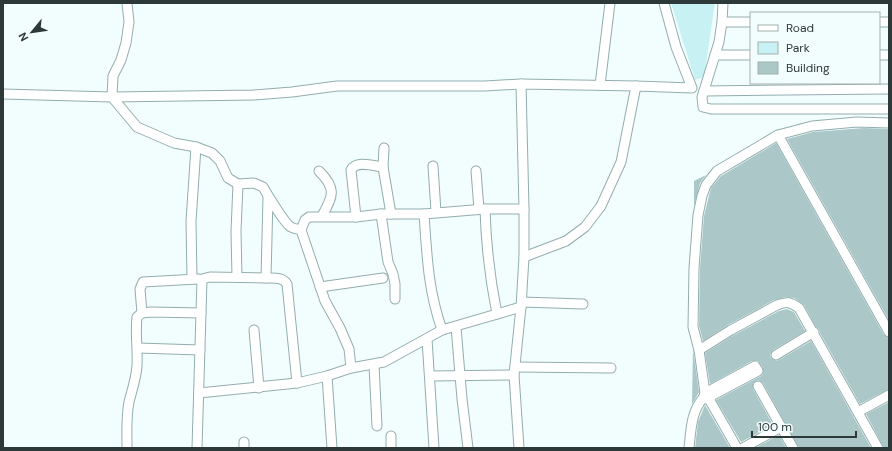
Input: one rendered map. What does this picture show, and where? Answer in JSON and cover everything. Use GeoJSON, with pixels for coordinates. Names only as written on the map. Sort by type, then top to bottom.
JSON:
{"type":"FeatureCollection","features":[{"type":"Feature","properties":{"kind":"street"},"geometry":{"type":"LineString","coordinates":[[127,3],[129,22],[126,43],[121,60],[113,76],[112,97],[137,127],[174,143],[196,147],[212,153],[220,161],[228,178],[238,184],[254,183],[263,186],[268,197],[286,223],[292,228],[301,230]]}},
{"type":"Feature","properties":{"kind":"street"},"geometry":{"type":"LineString","coordinates":[[600,85],[610,3]]}},
{"type":"Feature","properties":{"kind":"street"},"geometry":{"type":"LineString","coordinates":[[664,3],[676,47],[692,88]]}},
{"type":"Feature","properties":{"kind":"street"},"geometry":{"type":"LineString","coordinates":[[722,3],[722,22],[715,56],[702,97],[703,107],[708,109],[889,109]]}},
{"type":"Feature","properties":{"kind":"street"},"geometry":{"type":"LineString","coordinates":[[722,22],[750,22]]}},
{"type":"Feature","properties":{"kind":"street"},"geometry":{"type":"LineString","coordinates":[[715,56],[750,55]]}},
{"type":"Feature","properties":{"kind":"street"},"geometry":{"type":"LineString","coordinates":[[518,448],[515,371],[524,257],[521,84]]}},
{"type":"Feature","properties":{"kind":"street"},"geometry":{"type":"LineString","coordinates":[[3,94],[112,97],[254,96],[337,86],[485,86],[521,84],[692,88],[889,89]]}},
{"type":"Feature","properties":{"kind":"street"},"geometry":{"type":"LineString","coordinates":[[524,257],[566,240],[585,228],[601,206],[620,162],[636,86]]}},
{"type":"Feature","properties":{"kind":"street"},"geometry":{"type":"LineString","coordinates":[[737,448],[708,396],[699,350],[692,327],[698,215],[706,185],[718,171],[778,136],[812,126],[857,122],[889,122]]}},
{"type":"Feature","properties":{"kind":"street"},"geometry":{"type":"LineString","coordinates":[[778,136],[889,332]]}},
{"type":"Feature","properties":{"kind":"street"},"geometry":{"type":"LineString","coordinates":[[192,279],[191,252],[196,147]]}},
{"type":"Feature","properties":{"kind":"street"},"geometry":{"type":"LineString","coordinates":[[384,148],[383,167],[388,262],[395,284],[395,299]]}},
{"type":"Feature","properties":{"kind":"street"},"geometry":{"type":"LineString","coordinates":[[356,217],[351,170],[358,164],[383,167]]}},
{"type":"Feature","properties":{"kind":"street"},"geometry":{"type":"LineString","coordinates":[[433,166],[436,212]]}},
{"type":"Feature","properties":{"kind":"street"},"geometry":{"type":"LineString","coordinates":[[319,171],[329,181],[331,190],[330,202],[322,216]]}},
{"type":"Feature","properties":{"kind":"street"},"geometry":{"type":"LineString","coordinates":[[476,171],[486,235],[488,265],[497,314]]}},
{"type":"Feature","properties":{"kind":"street"},"geometry":{"type":"LineString","coordinates":[[237,277],[236,231],[238,184]]}},
{"type":"Feature","properties":{"kind":"street"},"geometry":{"type":"LineString","coordinates":[[266,278],[268,197]]}},
{"type":"Feature","properties":{"kind":"street"},"geometry":{"type":"LineString","coordinates":[[351,368],[349,349],[340,328],[325,301],[301,230],[305,220],[309,217],[322,216],[356,217],[386,214],[424,214],[482,209],[524,209]]}},
{"type":"Feature","properties":{"kind":"street"},"geometry":{"type":"LineString","coordinates":[[424,214],[428,274],[435,310],[442,330]]}},
{"type":"Feature","properties":{"kind":"street"},"geometry":{"type":"LineString","coordinates":[[142,314],[140,289],[144,282],[202,279],[210,277],[281,278],[286,281],[287,284],[297,383]]}},
{"type":"Feature","properties":{"kind":"street"},"geometry":{"type":"LineString","coordinates":[[320,287],[383,278]]}},
{"type":"Feature","properties":{"kind":"street"},"geometry":{"type":"LineString","coordinates":[[197,448],[202,279]]}},
{"type":"Feature","properties":{"kind":"street"},"geometry":{"type":"LineString","coordinates":[[699,350],[731,330],[783,303],[791,302],[800,308],[878,448]]}},
{"type":"Feature","properties":{"kind":"street"},"geometry":{"type":"LineString","coordinates":[[199,392],[259,388],[297,383],[327,376],[351,368],[384,362],[442,330],[456,327],[521,305],[583,304]]}},
{"type":"Feature","properties":{"kind":"street"},"geometry":{"type":"LineString","coordinates":[[127,448],[129,403],[134,386],[138,348],[136,325],[137,317],[142,314],[201,313]]}},
{"type":"Feature","properties":{"kind":"street"},"geometry":{"type":"LineString","coordinates":[[456,327],[468,448]]}},
{"type":"Feature","properties":{"kind":"street"},"geometry":{"type":"LineString","coordinates":[[254,330],[259,388]]}},
{"type":"Feature","properties":{"kind":"street"},"geometry":{"type":"LineString","coordinates":[[776,355],[814,332]]}},
{"type":"Feature","properties":{"kind":"street"},"geometry":{"type":"LineString","coordinates":[[427,339],[434,448]]}},
{"type":"Feature","properties":{"kind":"street"},"geometry":{"type":"LineString","coordinates":[[138,348],[200,350]]}},
{"type":"Feature","properties":{"kind":"street"},"geometry":{"type":"LineString","coordinates":[[374,365],[377,426]]}},
{"type":"Feature","properties":{"kind":"street"},"geometry":{"type":"LineString","coordinates":[[430,376],[461,376],[515,371],[611,368]]}},
{"type":"Feature","properties":{"kind":"street"},"geometry":{"type":"LineString","coordinates":[[327,376],[332,448]]}},
{"type":"Feature","properties":{"kind":"street"},"geometry":{"type":"LineString","coordinates":[[758,386],[793,448]]}},
{"type":"Feature","properties":{"kind":"street"},"geometry":{"type":"LineString","coordinates":[[858,412],[889,395]]}},
{"type":"Feature","properties":{"kind":"street"},"geometry":{"type":"LineString","coordinates":[[689,448],[691,422],[697,408],[708,396]]}},
{"type":"Feature","properties":{"kind":"street"},"geometry":{"type":"LineString","coordinates":[[743,448],[781,427]]}},
{"type":"Feature","properties":{"kind":"street"},"geometry":{"type":"LineString","coordinates":[[390,436],[391,448]]}},
{"type":"Feature","properties":{"kind":"green space"},"geometry":{"type":"Polygon","coordinates":[[[671,3],[715,3],[704,77],[695,80],[671,3]]]}},
{"type":"Feature","properties":{"kind":"building"},"geometry":{"type":"Polygon","coordinates":[[[864,128],[889,129],[889,320],[787,139],[813,132],[864,128]]]}},
{"type":"Feature","properties":{"kind":"building"},"geometry":{"type":"Polygon","coordinates":[[[776,143],[884,335],[889,338],[889,389],[860,404],[819,329],[816,327],[804,305],[794,298],[786,297],[774,300],[728,325],[703,341],[699,326],[700,268],[704,216],[711,188],[721,176],[776,143]]]}},
{"type":"Feature","properties":{"kind":"building"},"geometry":{"type":"Polygon","coordinates":[[[706,175],[700,183],[694,207],[694,181],[706,175]]]}},
{"type":"Feature","properties":{"kind":"building"},"geometry":{"type":"Polygon","coordinates":[[[787,309],[794,312],[805,331],[773,350],[770,355],[771,358],[776,361],[779,360],[811,341],[871,448],[799,448],[763,383],[758,380],[753,383],[753,389],[773,425],[741,442],[716,400],[761,376],[763,374],[763,368],[758,361],[752,361],[710,384],[705,353],[734,335],[779,311],[787,309]]]}},
{"type":"Feature","properties":{"kind":"building"},"geometry":{"type":"Polygon","coordinates":[[[693,349],[699,392],[692,404],[693,349]]]}},
{"type":"Feature","properties":{"kind":"building"},"geometry":{"type":"Polygon","coordinates":[[[889,402],[889,448],[884,448],[866,414],[889,402]]]}},
{"type":"Feature","properties":{"kind":"building"},"geometry":{"type":"Polygon","coordinates":[[[705,405],[730,448],[695,448],[698,422],[705,405]]]}},
{"type":"Feature","properties":{"kind":"building"},"geometry":{"type":"Polygon","coordinates":[[[779,435],[786,448],[755,448],[779,435]]]}}]}
